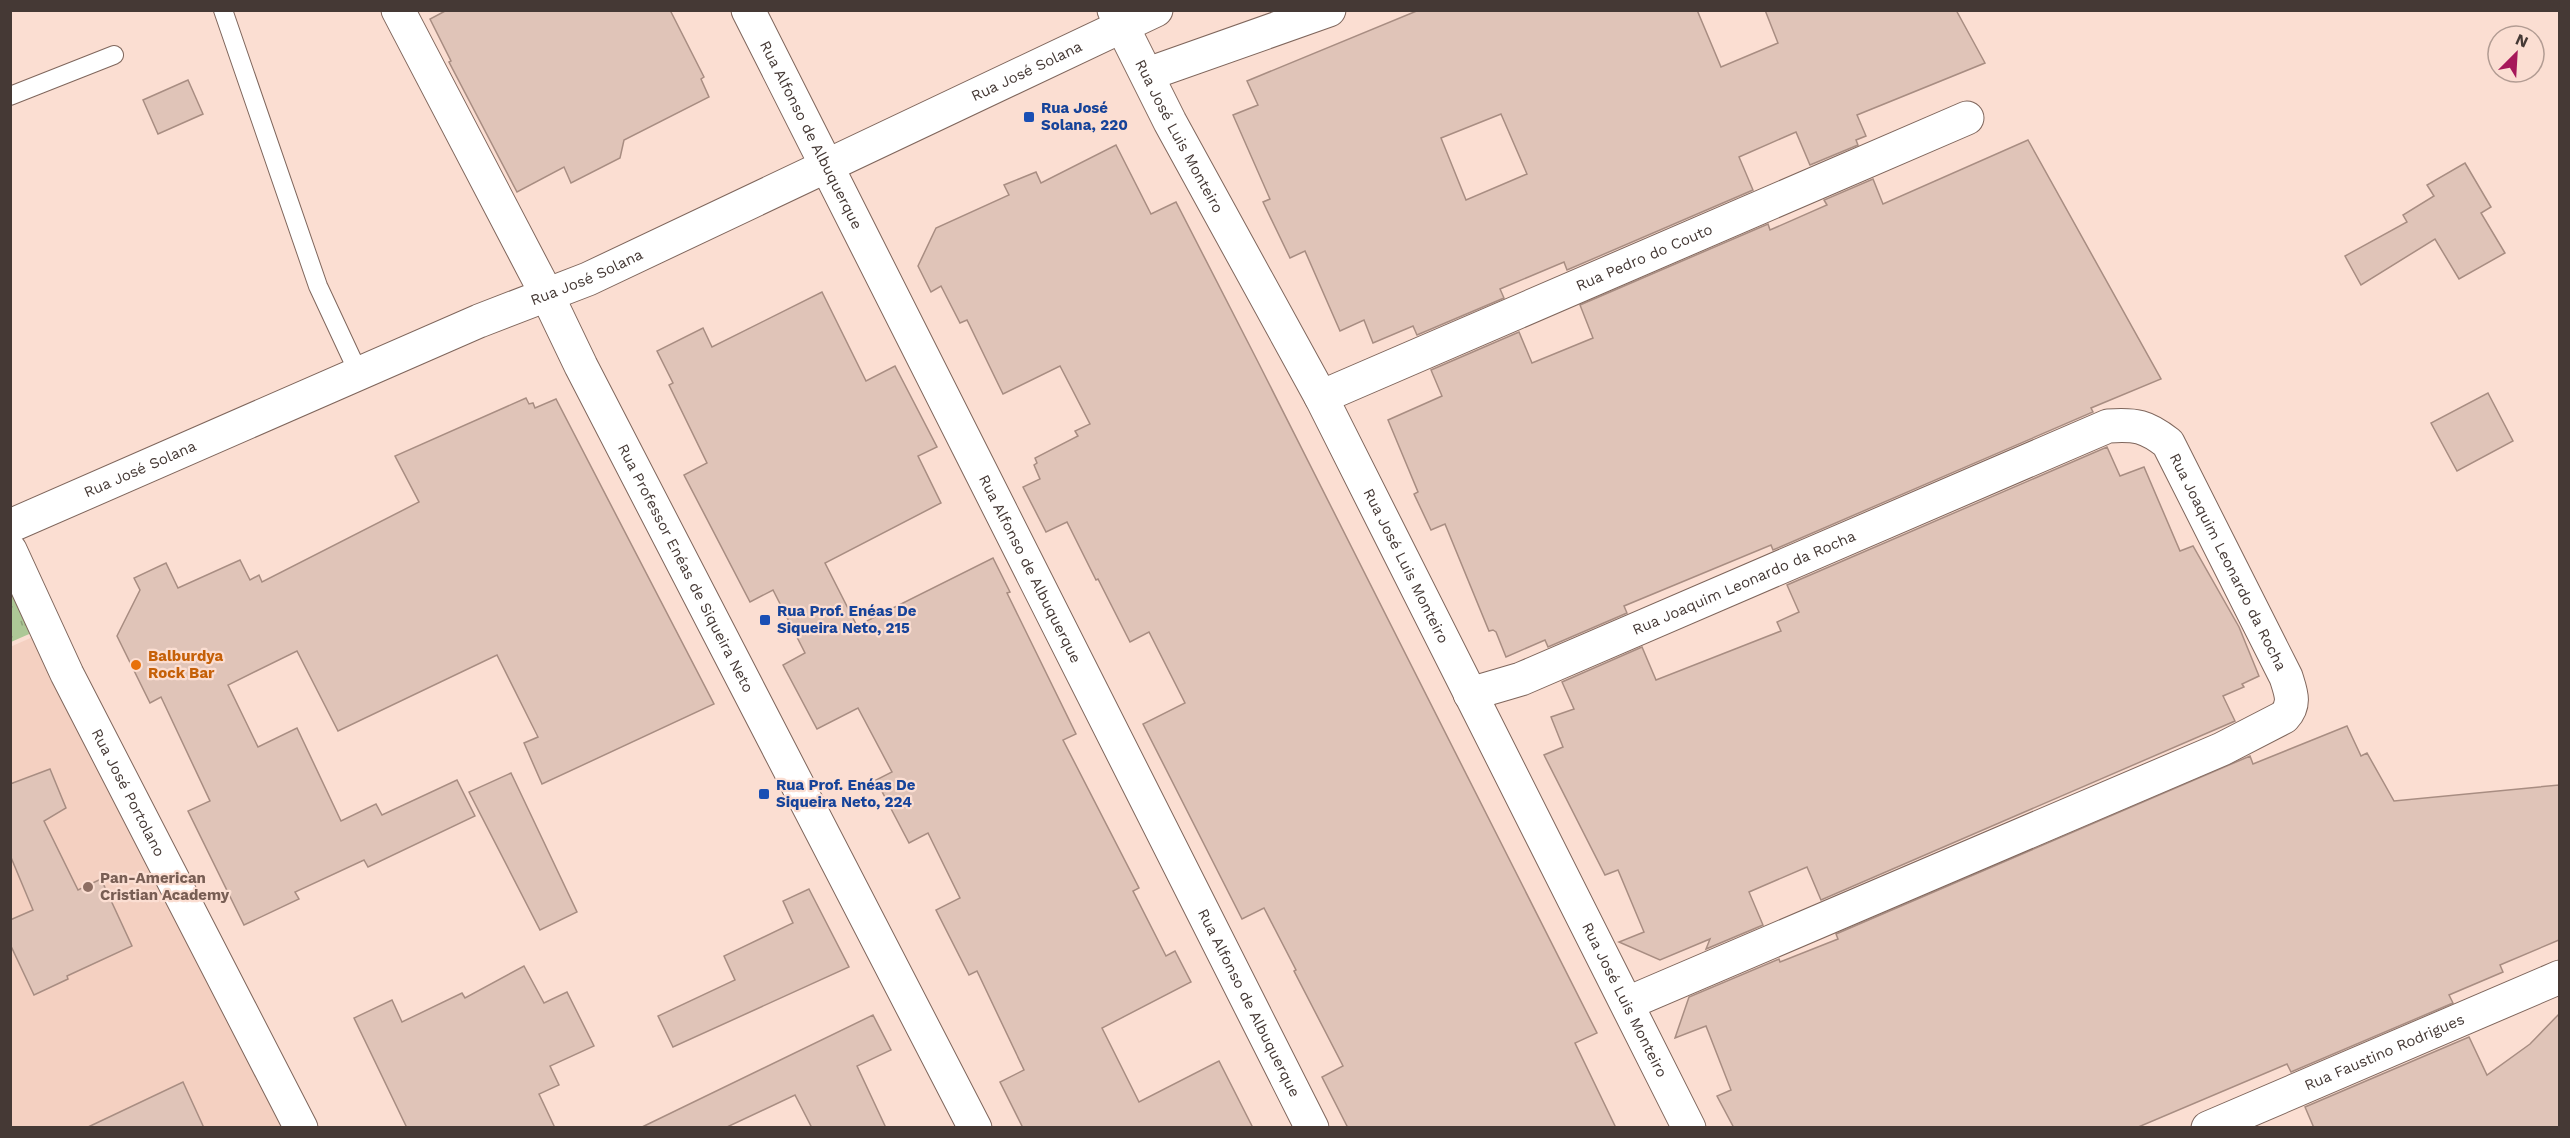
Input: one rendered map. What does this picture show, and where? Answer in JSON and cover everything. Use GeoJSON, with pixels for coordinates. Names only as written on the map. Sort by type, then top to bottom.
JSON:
{"type":"FeatureCollection","features":[{"type":"Feature","properties":{"kind":"street","name":"Rua Professor Enéas de Siqueira Neto"},"geometry":{"type":"LineString","coordinates":[[398,10],[975,1128]]}},
{"type":"Feature","properties":{"kind":"street","name":"Rua Alfonso de Albuquerque"},"geometry":{"type":"LineString","coordinates":[[748,10],[1312,1128]]}},
{"type":"Feature","properties":{"kind":"street","name":"Rua José Solana"},"geometry":{"type":"LineString","coordinates":[[10,526],[479,321],[588,279],[827,166],[1118,18],[1156,10]]}},
{"type":"Feature","properties":{"kind":"street"},"geometry":{"type":"LineString","coordinates":[[1148,74],[1329,10]]}},
{"type":"Feature","properties":{"kind":"street","name":"Rua José Luis Monteiro"},"geometry":{"type":"LineString","coordinates":[[1118,18],[1170,122],[1320,397],[1628,1003],[1689,1128]]}},
{"type":"Feature","properties":{"kind":"street","name":"Rua Pedro do Couto"},"geometry":{"type":"LineString","coordinates":[[1320,397],[1967,118]]}},
{"type":"Feature","properties":{"kind":"street","name":"Rua Joaquim Leonardo da Rocha"},"geometry":{"type":"LineString","coordinates":[[1470,694],[1521,679],[2109,426],[2130,424],[2149,429],[2168,443],[2286,677],[2293,697],[2289,711],[2284,717],[2222,749],[1628,1003]]}},
{"type":"Feature","properties":{"kind":"street","name":"Rua José Portolano"},"geometry":{"type":"LineString","coordinates":[[10,550],[67,674],[301,1128]]}},
{"type":"Feature","properties":{"kind":"street","name":"Rua Faustino Rodrigues"},"geometry":{"type":"LineString","coordinates":[[2208,1128],[2559,977]]}},
{"type":"Feature","properties":{"kind":"lane"},"geometry":{"type":"LineString","coordinates":[[223,10],[318,286],[359,374]]}},
{"type":"Feature","properties":{"kind":"lane"},"geometry":{"type":"LineString","coordinates":[[10,96],[114,55]]}},
{"type":"Feature","properties":{"kind":"shaded area","name":"Pan-American Cristian Academy"},"geometry":{"type":"Polygon","coordinates":[[[35,636],[290,1127],[11,1127],[10,647],[35,636]]]}},
{"type":"Feature","properties":{"kind":"green space"},"geometry":{"type":"Polygon","coordinates":[[[10,568],[36,631],[11,642],[10,642],[10,568]]]}},
{"type":"Feature","properties":{"kind":"building"},"geometry":{"type":"Polygon","coordinates":[[[447,10],[670,10],[704,77],[701,79],[709,97],[624,140],[620,158],[571,183],[564,167],[517,192],[449,62],[451,61],[430,19],[447,10]]]}},
{"type":"Feature","properties":{"kind":"building"},"geometry":{"type":"Polygon","coordinates":[[[1419,10],[1697,10],[1721,67],[1778,43],[1765,10],[1956,10],[1985,63],[1857,115],[1866,136],[1856,140],[1858,145],[1810,165],[1796,132],[1739,157],[1753,190],[1567,270],[1564,262],[1500,289],[1504,298],[1417,335],[1413,326],[1373,343],[1364,320],[1340,331],[1305,251],[1290,258],[1263,202],[1270,199],[1233,115],[1258,105],[1247,81],[1419,10]],[[1501,114],[1441,138],[1466,200],[1527,174],[1501,114]]]}},
{"type":"Feature","properties":{"kind":"building"},"geometry":{"type":"Polygon","coordinates":[[[188,80],[203,114],[158,134],[143,100],[188,80]]]}},
{"type":"Feature","properties":{"kind":"building"},"geometry":{"type":"Polygon","coordinates":[[[2028,140],[2161,379],[2091,408],[2093,412],[1773,550],[1771,545],[1624,606],[1627,613],[1548,647],[1545,640],[1506,657],[1496,632],[1489,631],[1445,524],[1431,530],[1414,494],[1418,492],[1388,420],[1442,396],[1431,370],[1519,332],[1532,363],[1593,338],[1580,305],[1768,224],[1770,230],[1827,205],[1824,200],[1873,179],[1883,204],[2028,140]]]}},
{"type":"Feature","properties":{"kind":"building"},"geometry":{"type":"Polygon","coordinates":[[[1116,145],[1151,214],[1176,202],[1257,360],[1597,1033],[1575,1043],[1616,1128],[1348,1128],[1322,1077],[1343,1066],[1294,971],[1296,970],[1264,908],[1242,919],[1143,724],[1185,703],[1149,632],[1130,642],[1067,522],[1046,532],[1023,487],[1040,479],[1034,465],[1037,463],[1035,458],[1078,436],[1075,431],[1090,424],[1060,366],[1003,394],[967,320],[960,323],[941,286],[931,292],[918,266],[936,228],[1009,195],[1004,185],[1036,172],[1041,183],[1116,145]]]}},
{"type":"Feature","properties":{"kind":"building"},"geometry":{"type":"Polygon","coordinates":[[[2465,163],[2491,207],[2481,213],[2505,253],[2459,279],[2435,239],[2361,285],[2345,256],[2407,222],[2403,215],[2434,196],[2427,185],[2465,163]]]}},
{"type":"Feature","properties":{"kind":"building"},"geometry":{"type":"Polygon","coordinates":[[[822,292],[866,381],[895,366],[937,447],[918,456],[941,503],[825,563],[857,626],[993,558],[1010,592],[1007,593],[1076,734],[1063,740],[1139,888],[1133,891],[1166,956],[1175,951],[1191,982],[1102,1028],[1139,1102],[1219,1061],[1253,1128],[1023,1128],[1000,1082],[1024,1070],[977,971],[969,975],[936,910],[960,898],[928,833],[909,843],[876,780],[892,772],[858,708],[817,729],[783,665],[805,653],[773,590],[750,602],[684,475],[707,463],[669,385],[673,383],[657,351],[703,328],[712,347],[822,292]]]}},
{"type":"Feature","properties":{"kind":"building"},"geometry":{"type":"Polygon","coordinates":[[[2488,393],[2513,441],[2457,471],[2431,423],[2488,393]]]}},
{"type":"Feature","properties":{"kind":"building"},"geometry":{"type":"Polygon","coordinates":[[[526,398],[529,404],[533,403],[535,408],[556,399],[714,704],[542,784],[524,743],[538,737],[497,655],[338,731],[297,651],[228,685],[258,747],[297,728],[341,821],[376,804],[382,815],[457,780],[475,816],[368,867],[364,860],[295,892],[299,899],[244,925],[188,811],[210,801],[161,697],[150,703],[117,636],[140,590],[134,578],[166,563],[178,588],[240,560],[250,580],[259,575],[262,582],[419,502],[395,456],[526,398]]]}},
{"type":"Feature","properties":{"kind":"building"},"geometry":{"type":"Polygon","coordinates":[[[2107,447],[2120,476],[2144,467],[2180,551],[2193,546],[2239,627],[2259,676],[2242,684],[2244,687],[2223,696],[2235,721],[1821,900],[1807,867],[1749,892],[1763,925],[1706,949],[1710,939],[1660,960],[1619,942],[1644,932],[1618,870],[1605,875],[1544,755],[1563,747],[1551,717],[1574,709],[1562,682],[1642,647],[1656,680],[1781,631],[1777,622],[1799,612],[1787,585],[2107,447]]]}},
{"type":"Feature","properties":{"kind":"building"},"geometry":{"type":"Polygon","coordinates":[[[2347,726],[2361,756],[2367,753],[2394,801],[2559,785],[2559,940],[2500,965],[2503,972],[2449,995],[2453,1003],[2291,1072],[2287,1064],[2136,1128],[1734,1128],[1717,1096],[1731,1090],[1706,1026],[1675,1038],[1689,997],[1779,959],[1780,962],[1838,939],[1836,934],[2250,756],[2253,764],[2347,726]]]}},
{"type":"Feature","properties":{"kind":"building"},"geometry":{"type":"Polygon","coordinates":[[[50,769],[66,808],[44,821],[78,890],[101,879],[132,946],[67,976],[68,979],[34,995],[10,944],[10,920],[33,910],[10,855],[10,784],[50,769]]]}},
{"type":"Feature","properties":{"kind":"building"},"geometry":{"type":"Polygon","coordinates":[[[511,773],[577,912],[540,930],[469,792],[511,773]]]}},
{"type":"Feature","properties":{"kind":"building"},"geometry":{"type":"Polygon","coordinates":[[[809,889],[849,967],[673,1047],[658,1016],[735,980],[724,956],[793,923],[783,901],[809,889]]]}},
{"type":"Feature","properties":{"kind":"building"},"geometry":{"type":"Polygon","coordinates":[[[524,966],[544,1003],[567,992],[594,1046],[550,1066],[559,1085],[539,1094],[555,1128],[407,1128],[354,1018],[392,1000],[402,1022],[462,993],[465,998],[524,966]]]}},
{"type":"Feature","properties":{"kind":"building"},"geometry":{"type":"Polygon","coordinates":[[[2559,1014],[2559,1128],[2314,1128],[2305,1107],[2469,1037],[2487,1075],[2530,1044],[2559,1014]]]}},
{"type":"Feature","properties":{"kind":"building"},"geometry":{"type":"Polygon","coordinates":[[[873,1015],[891,1050],[857,1066],[886,1128],[812,1128],[795,1095],[725,1128],[640,1128],[873,1015]]]}},
{"type":"Feature","properties":{"kind":"building"},"geometry":{"type":"Polygon","coordinates":[[[183,1082],[204,1128],[86,1128],[183,1082]]]}},
{"type":"Feature","properties":{"kind":"place","name":"Rua José Solana, 220"},"geometry":{"type":"Point","coordinates":[1029,117]}},
{"type":"Feature","properties":{"kind":"place","name":"Rua Prof. Enéas De Siqueira Neto, 215"},"geometry":{"type":"Point","coordinates":[765,620]}},
{"type":"Feature","properties":{"kind":"place","name":"Balburdya Rock Bar"},"geometry":{"type":"Point","coordinates":[136,665]}},
{"type":"Feature","properties":{"kind":"place","name":"Rua Prof. Enéas De Siqueira Neto, 224"},"geometry":{"type":"Point","coordinates":[764,794]}},
{"type":"Feature","properties":{"kind":"place","name":"Pan-American Cristian Academy"},"geometry":{"type":"Point","coordinates":[88,887]}}]}
